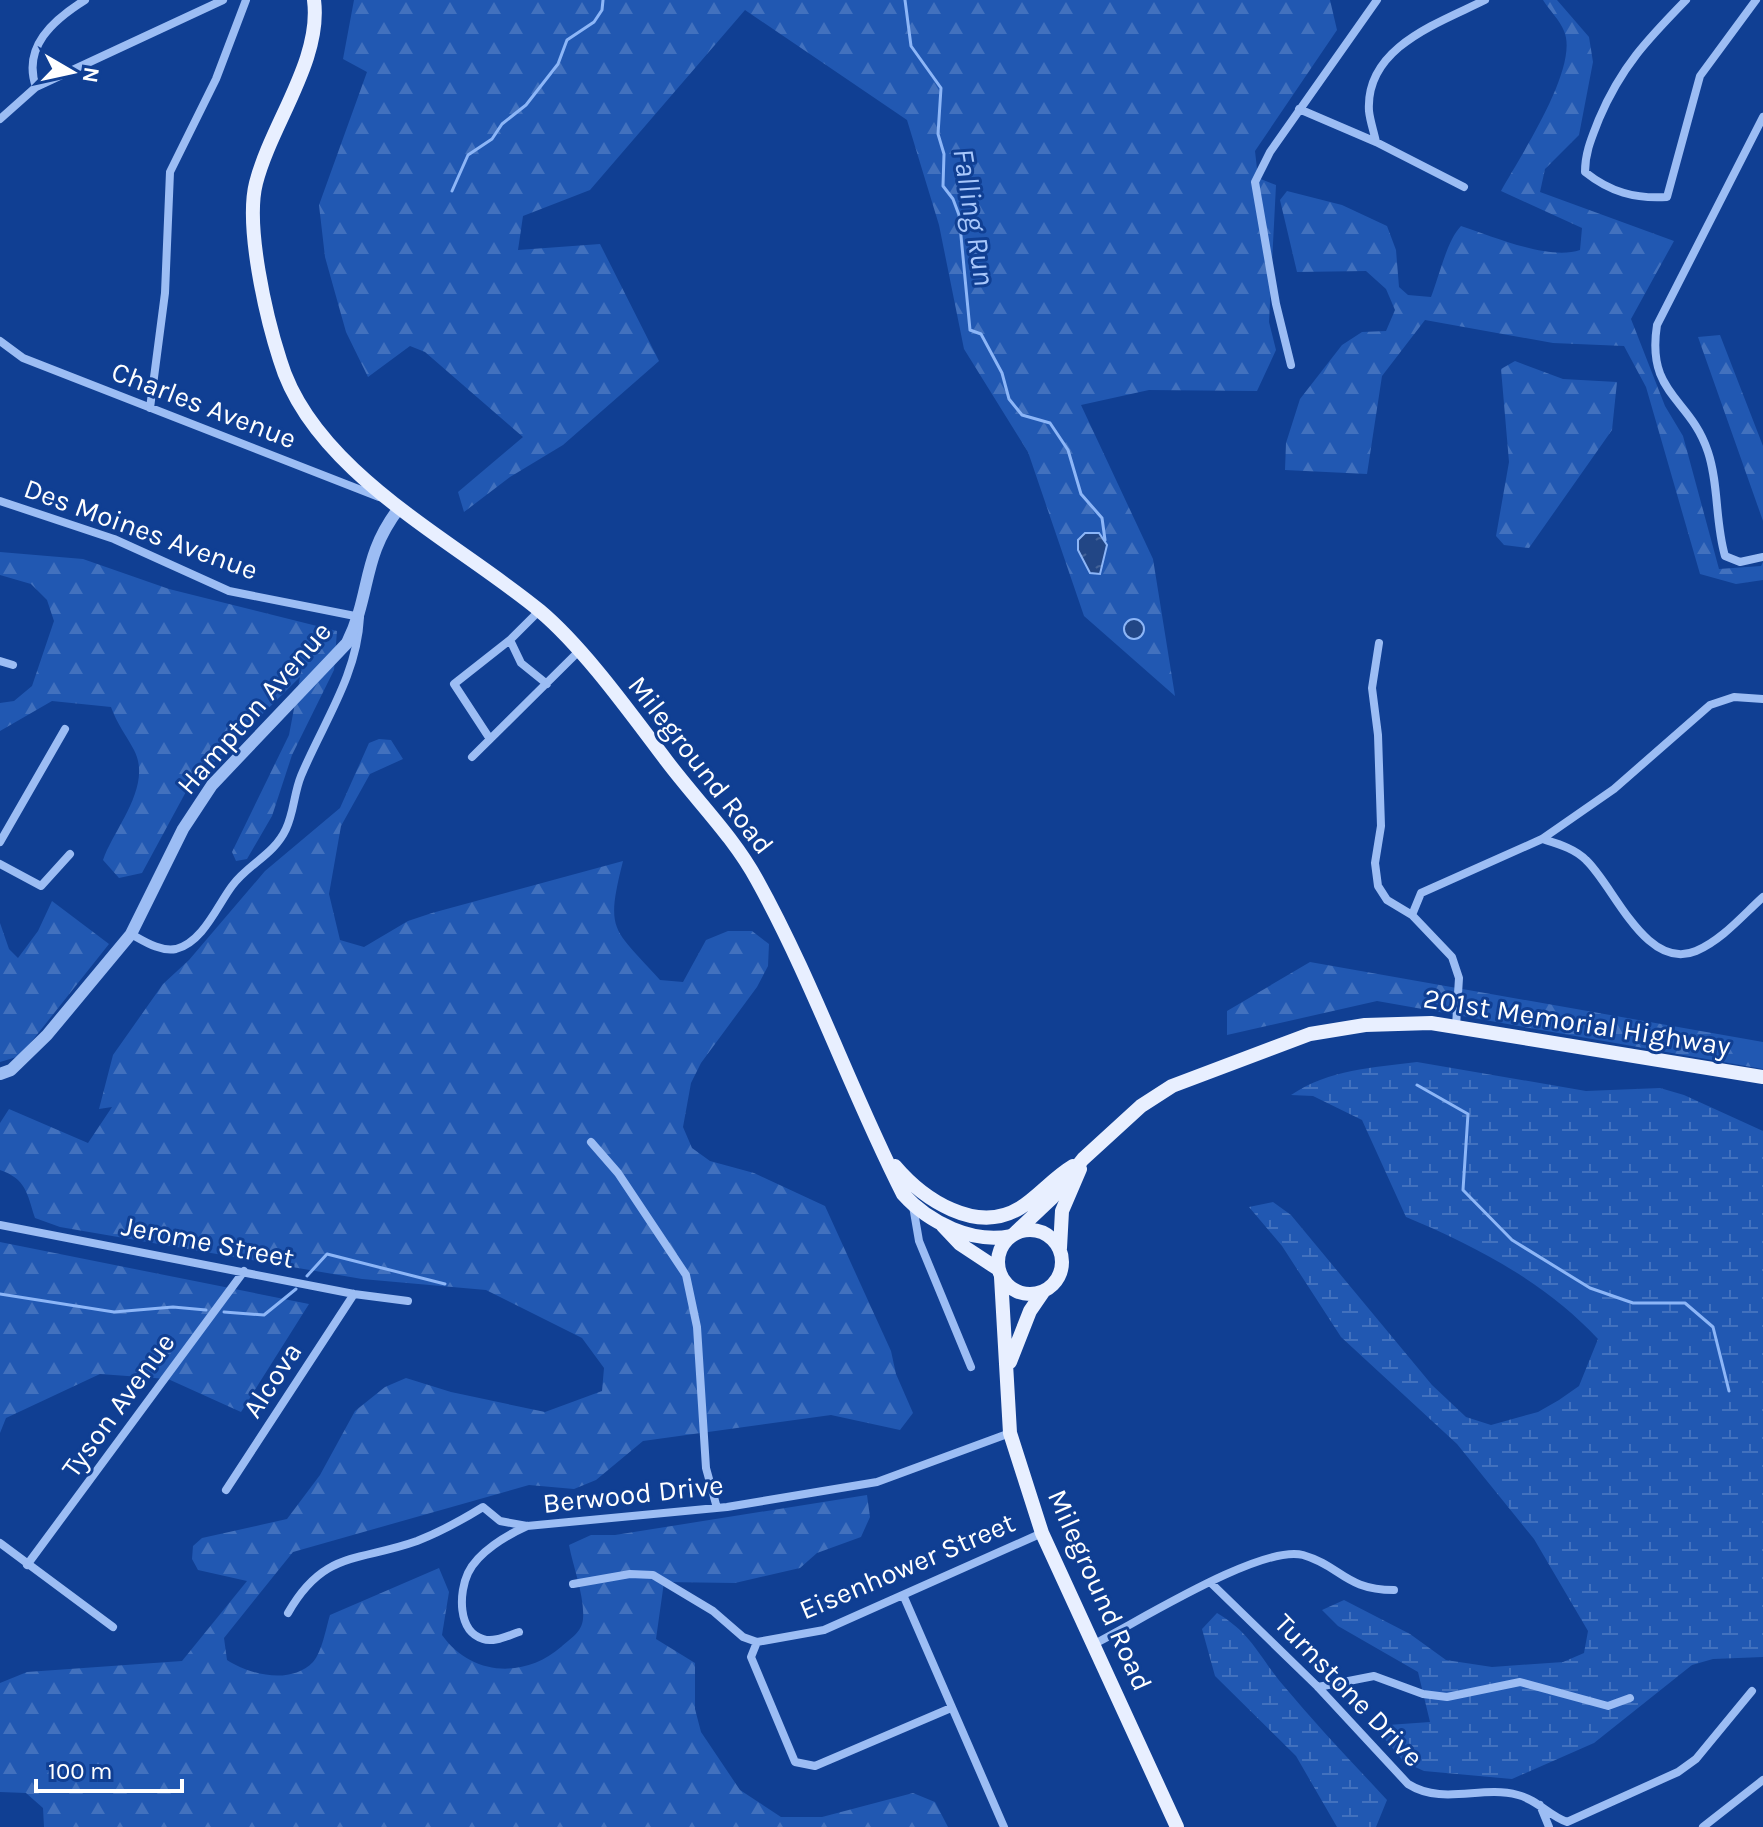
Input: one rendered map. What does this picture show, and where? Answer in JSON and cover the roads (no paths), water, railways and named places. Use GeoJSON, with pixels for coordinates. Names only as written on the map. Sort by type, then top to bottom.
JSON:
{"type":"FeatureCollection","features":[{"type":"Feature","properties":{"kind":"main road","name":"Mileground Road"},"geometry":{"type":"LineString","coordinates":[[316,0],[316,18],[308,53],[255,184],[252,227],[274,342],[293,391],[322,436],[399,508],[539,611],[579,651],[722,828],[757,879],[903,1194],[999,1273],[1008,1366],[1010,1433],[1042,1533],[1177,1827]]}},
{"type":"Feature","properties":{"kind":"main road","name":"201st Memorial Highway"},"geometry":{"type":"LineString","coordinates":[[1013,1234],[1052,1198],[1083,1159],[1141,1106],[1172,1086],[1310,1034],[1365,1025],[1456,1026],[1763,1077]]}},
{"type":"Feature","properties":{"kind":"main road"},"geometry":{"type":"LineString","coordinates":[[876,1141],[915,1188],[933,1201],[955,1211],[986,1217],[1021,1208],[1057,1176],[1083,1159]]}},
{"type":"Feature","properties":{"kind":"main road","name":"201st Memorial Highway"},"geometry":{"type":"LineString","coordinates":[[1060,1249],[1062,1211],[1083,1159]]}},
{"type":"Feature","properties":{"kind":"main road","name":"Mileground Road"},"geometry":{"type":"LineString","coordinates":[[940,1223],[989,1239],[1013,1234]]}},
{"type":"Feature","properties":{"kind":"main road"},"geometry":{"type":"LineString","coordinates":[[1036,1230],[1046,1233],[1060,1249],[1061,1270],[1053,1285],[1043,1292],[1021,1293],[999,1273],[1000,1248],[1013,1234],[1036,1230]]}},
{"type":"Feature","properties":{"kind":"main road","name":"Mileground Road"},"geometry":{"type":"LineString","coordinates":[[1008,1366],[1030,1311],[1043,1292]]}},
{"type":"Feature","properties":{"kind":"street"},"geometry":{"type":"LineString","coordinates":[[36,87],[30,70],[42,34],[85,0]]}},
{"type":"Feature","properties":{"kind":"street"},"geometry":{"type":"LineString","coordinates":[[0,119],[36,87],[223,0]]}},
{"type":"Feature","properties":{"kind":"street"},"geometry":{"type":"LineString","coordinates":[[150,408],[165,293],[170,172],[216,79],[246,0]]}},
{"type":"Feature","properties":{"kind":"street"},"geometry":{"type":"LineString","coordinates":[[1291,365],[1276,304],[1255,182],[1270,152],[1377,0]]}},
{"type":"Feature","properties":{"kind":"street"},"geometry":{"type":"LineString","coordinates":[[1376,142],[1369,110],[1373,85],[1386,60],[1400,43],[1485,0]]}},
{"type":"Feature","properties":{"kind":"street"},"geometry":{"type":"LineString","coordinates":[[1686,0],[1635,53],[1614,83],[1585,154],[1585,172],[1604,187],[1643,199],[1667,197],[1700,76],[1756,0]]}},
{"type":"Feature","properties":{"kind":"street"},"geometry":{"type":"LineString","coordinates":[[1299,109],[1376,142],[1464,187]]}},
{"type":"Feature","properties":{"kind":"street"},"geometry":{"type":"LineString","coordinates":[[1763,117],[1657,325],[1653,353],[1659,378],[1708,452],[1716,528],[1725,556],[1740,562],[1763,557]]}},
{"type":"Feature","properties":{"kind":"street","name":"Charles Avenue"},"geometry":{"type":"LineString","coordinates":[[0,341],[23,358],[399,508]]}},
{"type":"Feature","properties":{"kind":"street","name":"Des Moines Avenue"},"geometry":{"type":"LineString","coordinates":[[0,501],[114,539],[229,591],[360,617]]}},
{"type":"Feature","properties":{"kind":"street","name":"Hampton Avenue"},"geometry":{"type":"LineString","coordinates":[[0,1074],[11,1070],[47,1035],[131,934],[197,805],[347,643],[360,617],[375,545],[399,508]]}},
{"type":"Feature","properties":{"kind":"street"},"geometry":{"type":"LineString","coordinates":[[490,739],[454,684],[510,640],[539,611]]}},
{"type":"Feature","properties":{"kind":"street"},"geometry":{"type":"LineString","coordinates":[[131,934],[162,949],[182,947],[209,920],[232,885],[276,846],[287,828],[301,775],[351,674],[359,642],[360,617]]}},
{"type":"Feature","properties":{"kind":"street"},"geometry":{"type":"LineString","coordinates":[[510,640],[521,663],[547,684]]}},
{"type":"Feature","properties":{"kind":"street"},"geometry":{"type":"LineString","coordinates":[[1379,643],[1372,688],[1378,735],[1381,826],[1375,863],[1378,886],[1387,900],[1412,915],[1452,957],[1459,978],[1456,1026]]}},
{"type":"Feature","properties":{"kind":"street"},"geometry":{"type":"LineString","coordinates":[[472,757],[579,651]]}},
{"type":"Feature","properties":{"kind":"street"},"geometry":{"type":"LineString","coordinates":[[0,661],[13,665]]}},
{"type":"Feature","properties":{"kind":"street"},"geometry":{"type":"LineString","coordinates":[[1412,915],[1421,893],[1542,839],[1614,789],[1710,705],[1734,697],[1763,699]]}},
{"type":"Feature","properties":{"kind":"street"},"geometry":{"type":"LineString","coordinates":[[0,842],[65,729]]}},
{"type":"Feature","properties":{"kind":"street"},"geometry":{"type":"LineString","coordinates":[[1542,839],[1568,846],[1587,860],[1648,940],[1674,953],[1685,955],[1706,946],[1763,897]]}},
{"type":"Feature","properties":{"kind":"street"},"geometry":{"type":"LineString","coordinates":[[0,864],[41,886],[70,854]]}},
{"type":"Feature","properties":{"kind":"street"},"geometry":{"type":"LineString","coordinates":[[591,1142],[618,1173],[686,1275],[697,1327],[706,1468],[717,1508]]}},
{"type":"Feature","properties":{"kind":"street","name":"Mileground Road"},"geometry":{"type":"LineString","coordinates":[[913,1205],[919,1241],[971,1367]]}},
{"type":"Feature","properties":{"kind":"street","name":"Jerome Street"},"geometry":{"type":"LineString","coordinates":[[0,1225],[354,1294],[408,1301]]}},
{"type":"Feature","properties":{"kind":"street","name":"Tyson Avenue"},"geometry":{"type":"LineString","coordinates":[[27,1565],[244,1271]]}},
{"type":"Feature","properties":{"kind":"street","name":"Alcova"},"geometry":{"type":"LineString","coordinates":[[226,1490],[354,1294]]}},
{"type":"Feature","properties":{"kind":"street","name":"Berwood Drive"},"geometry":{"type":"LineString","coordinates":[[288,1613],[312,1578],[341,1561],[415,1542],[483,1507],[500,1521],[527,1526],[717,1508],[877,1482],[1010,1433]]}},
{"type":"Feature","properties":{"kind":"street"},"geometry":{"type":"LineString","coordinates":[[519,1632],[492,1640],[481,1639],[469,1630],[462,1615],[463,1596],[469,1572],[508,1535],[527,1526]]}},
{"type":"Feature","properties":{"kind":"street","name":"Eisenhower Street"},"geometry":{"type":"LineString","coordinates":[[757,1642],[824,1630],[1042,1533]]}},
{"type":"Feature","properties":{"kind":"street"},"geometry":{"type":"LineString","coordinates":[[0,1543],[113,1627]]}},
{"type":"Feature","properties":{"kind":"street"},"geometry":{"type":"LineString","coordinates":[[1094,1644],[1211,1583],[1270,1557],[1302,1555],[1367,1590],[1394,1590]]}},
{"type":"Feature","properties":{"kind":"street"},"geometry":{"type":"LineString","coordinates":[[573,1584],[630,1574],[653,1575],[713,1611],[743,1637],[757,1642],[751,1657],[795,1762],[815,1766],[951,1708]]}},
{"type":"Feature","properties":{"kind":"street","name":"Turnstone Drive"},"geometry":{"type":"LineString","coordinates":[[1211,1583],[1318,1687],[1408,1784],[1422,1793],[1450,1796],[1514,1794],[1539,1804],[1557,1819],[1578,1820],[1678,1772],[1696,1759],[1752,1691]]}},
{"type":"Feature","properties":{"kind":"street"},"geometry":{"type":"LineString","coordinates":[[904,1597],[1004,1827]]}},
{"type":"Feature","properties":{"kind":"street"},"geometry":{"type":"LineString","coordinates":[[1318,1687],[1374,1676],[1423,1694],[1447,1697],[1520,1682],[1608,1706],[1630,1698]]}},
{"type":"Feature","properties":{"kind":"street"},"geometry":{"type":"LineString","coordinates":[[1703,1827],[1763,1780]]}},
{"type":"Feature","properties":{"kind":"street"},"geometry":{"type":"LineString","coordinates":[[1539,1804],[1549,1827]]}},
{"type":"Feature","properties":{"kind":"water"},"geometry":{"type":"Polygon","coordinates":[[[1085,533],[1099,533],[1107,545],[1100,574],[1090,573],[1078,550],[1078,540],[1085,533]]]}},
{"type":"Feature","properties":{"kind":"water"},"geometry":{"type":"Polygon","coordinates":[[[1134,619],[1141,622],[1144,629],[1141,636],[1134,639],[1127,636],[1124,629],[1127,622],[1134,619]]]}},
{"type":"Feature","properties":{"kind":"waterway"},"geometry":{"type":"LineString","coordinates":[[452,191],[468,155],[492,139],[502,124],[526,105],[558,64],[567,40],[594,22],[602,10],[603,0]]}},
{"type":"Feature","properties":{"kind":"waterway","name":"Falling Run"},"geometry":{"type":"LineString","coordinates":[[905,0],[911,46],[941,88],[938,134],[944,154],[943,186],[953,199],[959,215],[970,330],[981,334],[1002,373],[1009,399],[1022,415],[1050,423],[1068,450],[1081,494],[1102,518],[1105,540]]}},
{"type":"Feature","properties":{"kind":"waterway"},"geometry":{"type":"LineString","coordinates":[[1417,1085],[1468,1114],[1463,1190],[1512,1240],[1590,1288],[1633,1303],[1685,1303],[1713,1327],[1729,1391]]}},
{"type":"Feature","properties":{"kind":"waterway"},"geometry":{"type":"LineString","coordinates":[[307,1276],[327,1254],[445,1284]]}},
{"type":"Feature","properties":{"kind":"waterway"},"geometry":{"type":"LineString","coordinates":[[224,1312],[264,1315],[296,1289]]}},
{"type":"Feature","properties":{"kind":"waterway"},"geometry":{"type":"LineString","coordinates":[[0,1294],[114,1312],[173,1307],[206,1310]]}}]}
